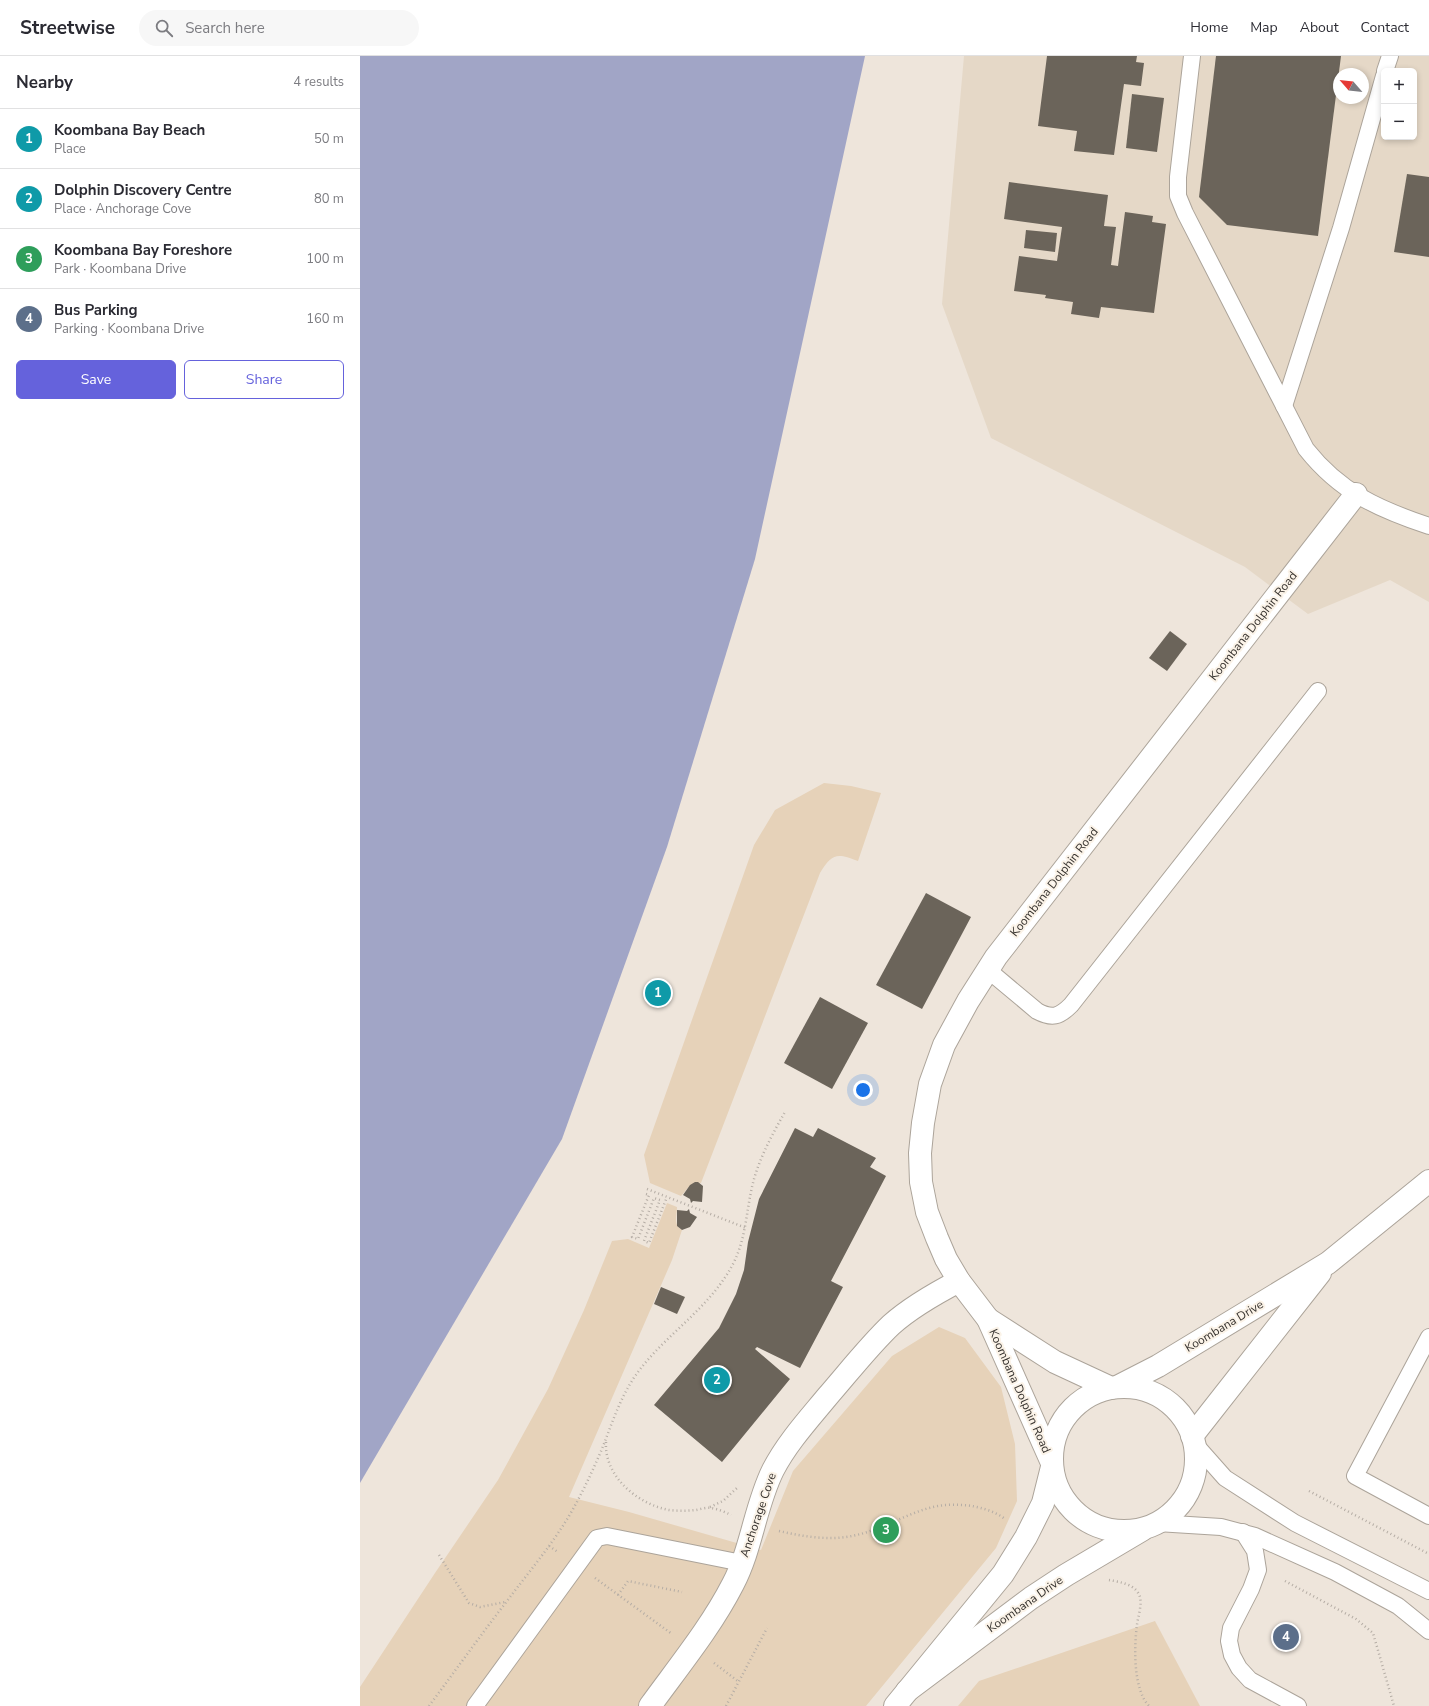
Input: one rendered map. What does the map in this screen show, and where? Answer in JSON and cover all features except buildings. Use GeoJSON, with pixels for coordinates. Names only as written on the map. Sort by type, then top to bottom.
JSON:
{"type":"FeatureCollection","features":[{"type":"Feature","properties":{"kind":"street","name":"Koombana Dolphin Road"},"geometry":{"type":"LineString","coordinates":[[1052,1465],[988,1319],[959,1281],[946,1258],[927,1212],[921,1182],[920,1153],[923,1123],[930,1084],[944,1045],[968,1001],[996,957],[1065,866],[1356,494]]}},
{"type":"Feature","properties":{"kind":"street","name":"Koombana Drive"},"geometry":{"type":"LineString","coordinates":[[1114,1387],[1158,1366],[1328,1262],[1429,1181]]}},
{"type":"Feature","properties":{"kind":"street","name":"Koombana Drive"},"geometry":{"type":"LineString","coordinates":[[901,1699],[1031,1598],[1066,1575],[1153,1525],[1172,1512],[1184,1497],[1193,1480],[1196,1462],[1193,1440],[1328,1262]]}},
{"type":"Feature","properties":{"kind":"street","name":"Anchorage Cove"},"geometry":{"type":"LineString","coordinates":[[650,1706],[723,1603],[734,1583],[773,1470],[788,1446],[863,1355],[891,1325],[907,1312],[959,1281]]}},
{"type":"Feature","properties":{"kind":"street","name":"Koombana Dolphin Road"},"geometry":{"type":"LineString","coordinates":[[988,1319],[1056,1362],[1114,1387]]}},
{"type":"Feature","properties":{"kind":"street"},"geometry":{"type":"LineString","coordinates":[[1153,1525],[1128,1531],[1106,1529],[1086,1520],[1070,1506],[1058,1488],[1052,1465],[1054,1442],[1062,1423],[1074,1407],[1091,1395],[1114,1387],[1137,1387],[1155,1393],[1171,1404],[1184,1419],[1193,1440]]}},
{"type":"Feature","properties":{"kind":"street","name":"Koombana Drive"},"geometry":{"type":"LineString","coordinates":[[901,1699],[1003,1574],[1026,1537],[1043,1503],[1052,1465]]}},
{"type":"Feature","properties":{"kind":"lane"},"geometry":{"type":"LineString","coordinates":[[1192,56],[1178,178],[1178,196],[1185,213],[1306,448],[1317,463],[1336,481],[1356,494],[1394,514],[1429,526]]}},
{"type":"Feature","properties":{"kind":"lane"},"geometry":{"type":"LineString","coordinates":[[1386,68],[1390,56]]}},
{"type":"Feature","properties":{"kind":"lane"},"geometry":{"type":"LineString","coordinates":[[1284,406],[1341,228],[1381,87]]}},
{"type":"Feature","properties":{"kind":"lane"},"geometry":{"type":"LineString","coordinates":[[988,970],[1037,1011],[1046,1016],[1054,1016],[1063,1013],[1071,1005],[1318,691]]}},
{"type":"Feature","properties":{"kind":"lane"},"geometry":{"type":"LineString","coordinates":[[1429,1337],[1355,1476],[1429,1516]]}},
{"type":"Feature","properties":{"kind":"lane"},"geometry":{"type":"LineString","coordinates":[[1193,1440],[1225,1478],[1295,1523],[1429,1591]]}},
{"type":"Feature","properties":{"kind":"lane"},"geometry":{"type":"LineString","coordinates":[[1153,1525],[1221,1527],[1243,1532],[1283,1548],[1335,1572],[1398,1606],[1429,1631]]}},
{"type":"Feature","properties":{"kind":"lane"},"geometry":{"type":"LineString","coordinates":[[1243,1532],[1255,1551],[1258,1570],[1251,1589],[1231,1628],[1229,1641],[1232,1655],[1239,1668],[1250,1680],[1298,1706]]}},
{"type":"Feature","properties":{"kind":"lane"},"geometry":{"type":"LineString","coordinates":[[475,1706],[597,1538],[607,1536],[742,1563]]}},
{"type":"Feature","properties":{"kind":"path"},"geometry":{"type":"LineString","coordinates":[[429,1706],[549,1546],[568,1517],[580,1497],[625,1393],[638,1372],[720,1286],[733,1264],[740,1248],[746,1228],[749,1199],[759,1163],[769,1140],[785,1112]]}},
{"type":"Feature","properties":{"kind":"path"},"geometry":{"type":"LineString","coordinates":[[647,1189],[746,1228]]}},
{"type":"Feature","properties":{"kind":"path"},"geometry":{"type":"LineString","coordinates":[[646,1194],[649,1195],[632,1237],[638,1239],[654,1198],[660,1200],[644,1241],[649,1243],[667,1197]]}},
{"type":"Feature","properties":{"kind":"path"},"geometry":{"type":"LineString","coordinates":[[606,1439],[607,1458],[617,1478],[626,1488],[653,1506],[669,1510],[685,1511],[710,1507],[773,1530],[801,1536],[824,1538],[845,1537],[869,1532],[930,1508],[956,1505],[980,1508],[1001,1516],[1010,1523]]}},
{"type":"Feature","properties":{"kind":"path"},"geometry":{"type":"LineString","coordinates":[[1309,1491],[1429,1554]]}},
{"type":"Feature","properties":{"kind":"path"},"geometry":{"type":"LineString","coordinates":[[549,1546],[739,1682]]}},
{"type":"Feature","properties":{"kind":"path"},"geometry":{"type":"LineString","coordinates":[[440,1555],[469,1603],[480,1607],[506,1602]]}},
{"type":"Feature","properties":{"kind":"path"},"geometry":{"type":"LineString","coordinates":[[1103,1582],[1108,1580],[1124,1582],[1133,1588],[1140,1597],[1135,1640],[1136,1669],[1139,1688],[1149,1706]]}},
{"type":"Feature","properties":{"kind":"path"},"geometry":{"type":"LineString","coordinates":[[618,1595],[628,1581],[682,1592]]}},
{"type":"Feature","properties":{"kind":"path"},"geometry":{"type":"LineString","coordinates":[[1285,1581],[1356,1619],[1373,1632],[1394,1706]]}},
{"type":"Feature","properties":{"kind":"path"},"geometry":{"type":"LineString","coordinates":[[726,1706],[767,1628]]}},
{"type":"Feature","properties":{"kind":"shaded area"},"geometry":{"type":"Polygon","coordinates":[[[964,56],[1429,56],[1429,602],[1390,580],[1308,614],[1245,567],[991,438],[942,304],[964,56]]]}},
{"type":"Feature","properties":{"kind":"shaded area"},"geometry":{"type":"Polygon","coordinates":[[[824,783],[851,786],[881,793],[858,861],[836,856],[824,866],[820,873],[701,1183],[698,1182],[692,1184],[681,1196],[650,1183],[644,1155],[754,845],[775,810],[824,783]]]}},
{"type":"Feature","properties":{"kind":"shaded area"},"geometry":{"type":"Polygon","coordinates":[[[667,1203],[677,1207],[676,1223],[682,1230],[672,1260],[569,1497],[629,1512],[761,1550],[793,1471],[892,1356],[939,1327],[965,1338],[1001,1387],[1015,1444],[1017,1501],[996,1548],[866,1706],[360,1706],[360,1687],[498,1480],[548,1389],[584,1310],[612,1241],[628,1239],[649,1248],[667,1203]]]}},
{"type":"Feature","properties":{"kind":"shaded area"},"geometry":{"type":"Polygon","coordinates":[[[1155,1621],[1200,1706],[958,1706],[979,1681],[1155,1621]]]}},
{"type":"Feature","properties":{"kind":"water"},"geometry":{"type":"Polygon","coordinates":[[[360,56],[865,56],[755,559],[667,847],[562,1139],[360,1483],[360,56]]]}},
{"type":"Feature","properties":{"kind":"place","name":"Koombana Bay Beach"},"geometry":{"type":"Point","coordinates":[658,993]}},
{"type":"Feature","properties":{"kind":"place","name":"Dolphin Discovery Centre"},"geometry":{"type":"Point","coordinates":[717,1380]}},
{"type":"Feature","properties":{"kind":"place","name":"Koombana Bay Foreshore"},"geometry":{"type":"Point","coordinates":[886,1530]}},
{"type":"Feature","properties":{"kind":"place","name":"Bus Parking"},"geometry":{"type":"Point","coordinates":[1286,1637]}}]}
